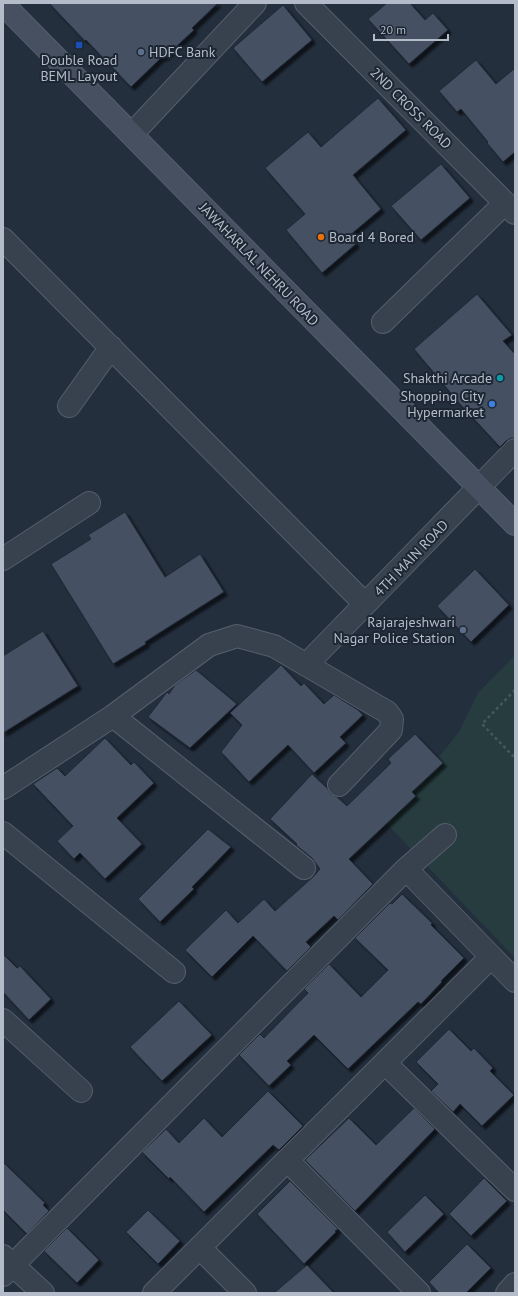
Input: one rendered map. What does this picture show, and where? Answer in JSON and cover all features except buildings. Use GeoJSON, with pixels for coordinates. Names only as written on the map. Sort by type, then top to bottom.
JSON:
{"type":"FeatureCollection","features":[{"type":"Feature","properties":{"kind":"street"},"geometry":{"type":"LineString","coordinates":[[132,134],[255,3]]}},
{"type":"Feature","properties":{"kind":"street","name":"2ND CROSS ROAD"},"geometry":{"type":"LineString","coordinates":[[306,3],[510,208]]}},
{"type":"Feature","properties":{"kind":"street","name":"JAWAHARLAL NEHRU ROAD"},"geometry":{"type":"LineString","coordinates":[[3,4],[515,524]]}},
{"type":"Feature","properties":{"kind":"street"},"geometry":{"type":"LineString","coordinates":[[383,322],[510,208]]}},
{"type":"Feature","properties":{"kind":"street"},"geometry":{"type":"LineString","coordinates":[[3,239],[365,604]]}},
{"type":"Feature","properties":{"kind":"street"},"geometry":{"type":"LineString","coordinates":[[70,406],[111,347]]}},
{"type":"Feature","properties":{"kind":"street","name":"4TH MAIN ROAD"},"geometry":{"type":"LineString","coordinates":[[306,665],[515,450]]}},
{"type":"Feature","properties":{"kind":"street"},"geometry":{"type":"LineString","coordinates":[[3,559],[89,503]]}},
{"type":"Feature","properties":{"kind":"street"},"geometry":{"type":"LineString","coordinates":[[3,788],[112,716],[209,645],[236,636],[274,646],[386,712],[392,719],[391,730],[339,785]]}},
{"type":"Feature","properties":{"kind":"street"},"geometry":{"type":"LineString","coordinates":[[112,716],[304,868]]}},
{"type":"Feature","properties":{"kind":"street"},"geometry":{"type":"LineString","coordinates":[[3,833],[174,972]]}},
{"type":"Feature","properties":{"kind":"street"},"geometry":{"type":"LineString","coordinates":[[43,1293],[6,1265],[406,869],[445,835]]}},
{"type":"Feature","properties":{"kind":"street"},"geometry":{"type":"LineString","coordinates":[[406,869],[515,982]]}},
{"type":"Feature","properties":{"kind":"street"},"geometry":{"type":"LineString","coordinates":[[154,1293],[491,957]]}},
{"type":"Feature","properties":{"kind":"street"},"geometry":{"type":"LineString","coordinates":[[3,1020],[81,1091]]}},
{"type":"Feature","properties":{"kind":"street"},"geometry":{"type":"LineString","coordinates":[[385,1063],[515,1190]]}},
{"type":"Feature","properties":{"kind":"street"},"geometry":{"type":"LineString","coordinates":[[287,1160],[419,1293]]}},
{"type":"Feature","properties":{"kind":"street"},"geometry":{"type":"LineString","coordinates":[[200,1248],[245,1293]]}},
{"type":"Feature","properties":{"kind":"street"},"geometry":{"type":"LineString","coordinates":[[507,1293],[515,1284]]}},
{"type":"Feature","properties":{"kind":"path"},"geometry":{"type":"LineString","coordinates":[[515,690],[482,724],[515,758]]}},
{"type":"Feature","properties":{"kind":"green space"},"geometry":{"type":"Polygon","coordinates":[[[515,655],[515,958],[386,823],[459,732],[478,693],[515,655]]]}},
{"type":"Feature","properties":{"kind":"place","name":"Double Road BEML Layout"},"geometry":{"type":"Point","coordinates":[79,45]}},
{"type":"Feature","properties":{"kind":"place","name":"HDFC Bank"},"geometry":{"type":"Point","coordinates":[141,52]}},
{"type":"Feature","properties":{"kind":"place","name":"Board 4 Bored"},"geometry":{"type":"Point","coordinates":[321,237]}},
{"type":"Feature","properties":{"kind":"place","name":"Shakthi Arcade"},"geometry":{"type":"Point","coordinates":[500,378]}},
{"type":"Feature","properties":{"kind":"place","name":"Shopping City Hypermarket"},"geometry":{"type":"Point","coordinates":[492,404]}},
{"type":"Feature","properties":{"kind":"place","name":"Rajarajeshwari Nagar Police Station"},"geometry":{"type":"Point","coordinates":[463,630]}}]}
